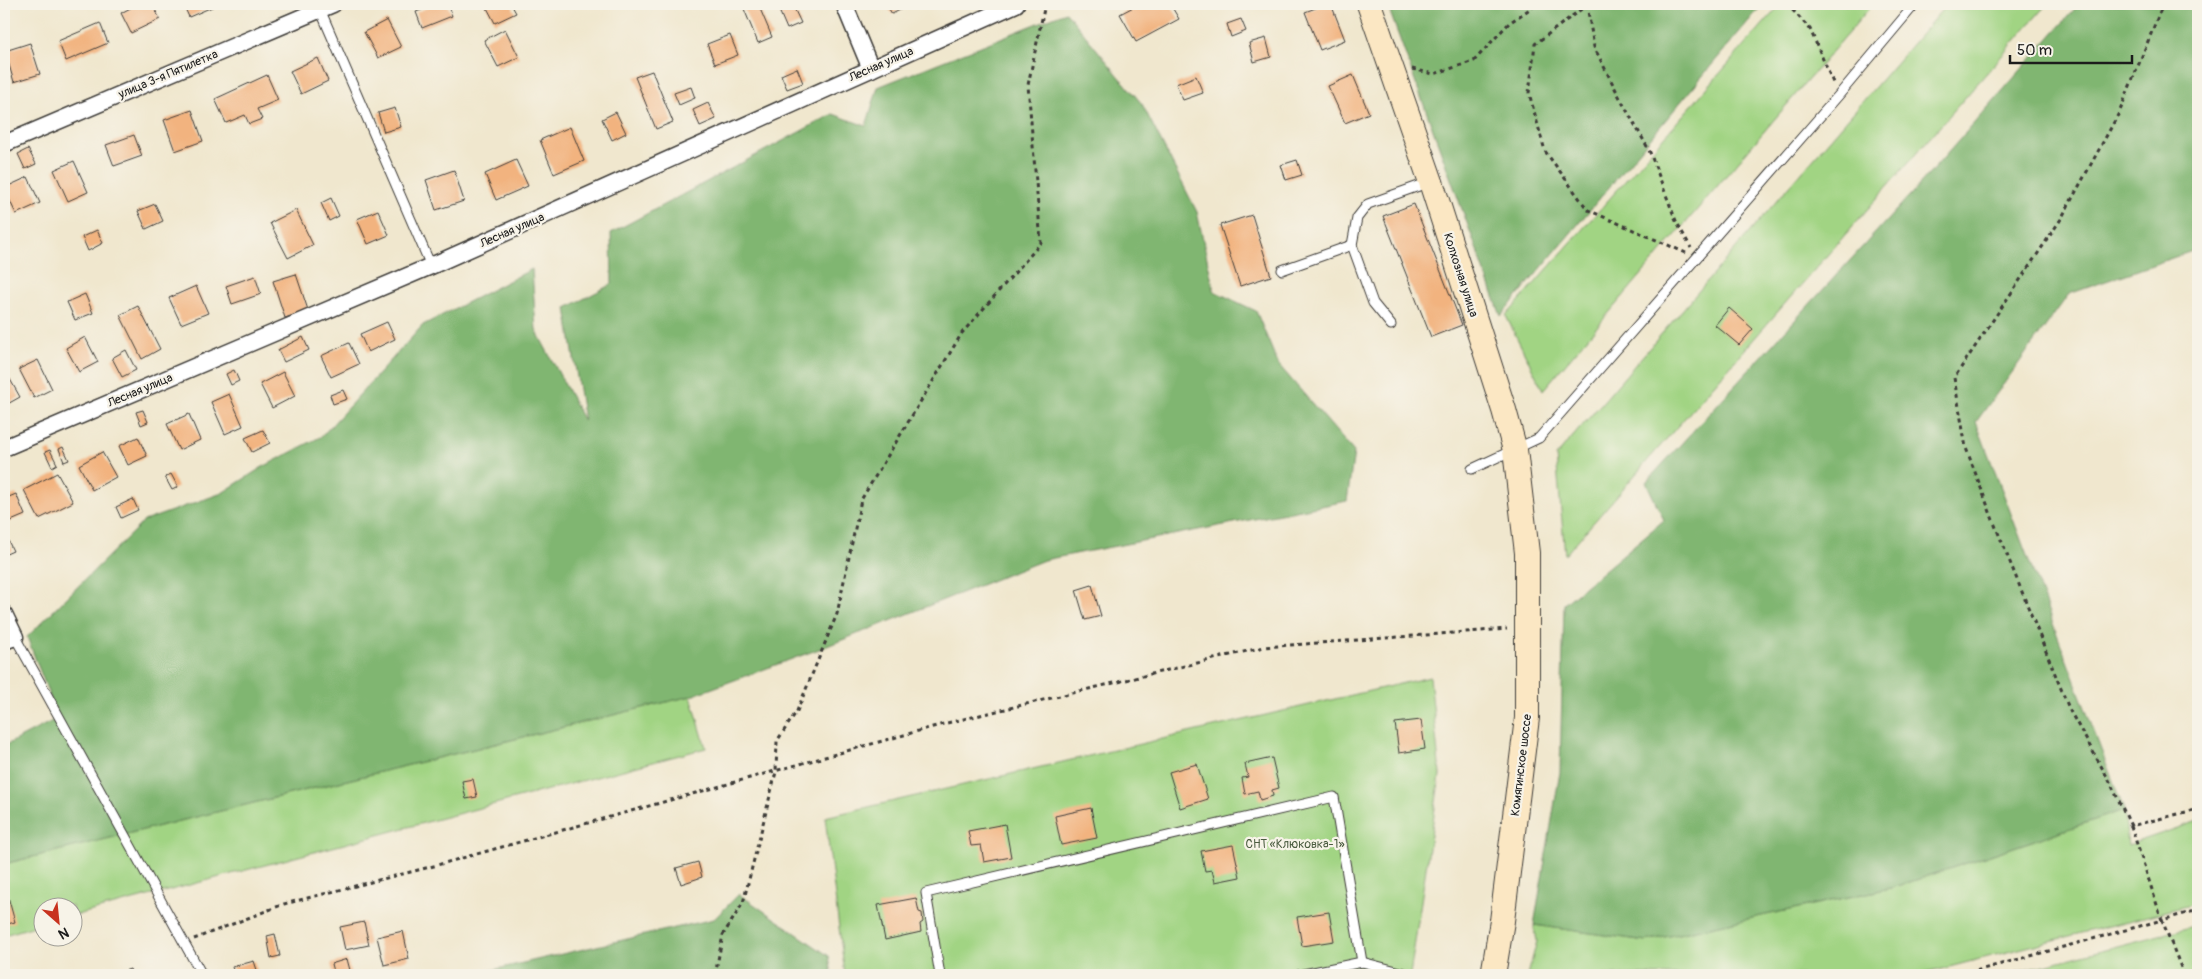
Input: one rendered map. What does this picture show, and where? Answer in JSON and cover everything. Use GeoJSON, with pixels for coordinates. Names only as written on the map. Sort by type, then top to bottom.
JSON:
{"type":"FeatureCollection","features":[{"type":"Feature","properties":{"kind":"street"},"geometry":{"type":"LineString","coordinates":[[844,4],[871,69]]}},
{"type":"Feature","properties":{"kind":"street","name":"Лесная улица"},"geometry":{"type":"LineString","coordinates":[[4,448],[431,266],[1016,4]]}},
{"type":"Feature","properties":{"kind":"street","name":"Колхозная улица"},"geometry":{"type":"LineString","coordinates":[[1369,4],[1392,65],[1504,410],[1515,450],[1527,553]]}},
{"type":"Feature","properties":{"kind":"street","name":"улица 3-я Пятилетка"},"geometry":{"type":"LineString","coordinates":[[4,144],[323,6]]}},
{"type":"Feature","properties":{"kind":"street","name":"Комягинское шоссе"},"geometry":{"type":"LineString","coordinates":[[1493,975],[1502,921],[1527,718],[1527,553]]}},
{"type":"Feature","properties":{"kind":"street"},"geometry":{"type":"LineString","coordinates":[[4,614],[9,639]]}},
{"type":"Feature","properties":{"kind":"lane"},"geometry":{"type":"LineString","coordinates":[[1472,469],[1538,438],[1838,96],[1915,4]]}},
{"type":"Feature","properties":{"kind":"lane"},"geometry":{"type":"LineString","coordinates":[[323,6],[431,266]]}},
{"type":"Feature","properties":{"kind":"lane"},"geometry":{"type":"LineString","coordinates":[[1390,325],[1373,303],[1352,246],[1357,218],[1368,204],[1430,182]]}},
{"type":"Feature","properties":{"kind":"lane"},"geometry":{"type":"LineString","coordinates":[[1282,270],[1352,246]]}},
{"type":"Feature","properties":{"kind":"lane"},"geometry":{"type":"LineString","coordinates":[[9,639],[202,975]]}},
{"type":"Feature","properties":{"kind":"lane"},"geometry":{"type":"LineString","coordinates":[[940,975],[926,893],[1334,797],[1362,962]]}},
{"type":"Feature","properties":{"kind":"lane"},"geometry":{"type":"LineString","coordinates":[[1299,975],[1362,962],[1412,975]]}},
{"type":"Feature","properties":{"kind":"path"},"geometry":{"type":"LineString","coordinates":[[715,975],[723,935],[743,902],[776,772],[777,740],[797,711],[837,614],[861,500],[962,333],[1041,243],[1028,85],[1045,4]]}},
{"type":"Feature","properties":{"kind":"path"},"geometry":{"type":"LineString","coordinates":[[1392,65],[1434,74],[1474,60],[1509,23],[1537,4]]}},
{"type":"Feature","properties":{"kind":"path"},"geometry":{"type":"LineString","coordinates":[[1787,4],[1810,29],[1838,96]]}},
{"type":"Feature","properties":{"kind":"path"},"geometry":{"type":"LineString","coordinates":[[2164,4],[2119,113],[2061,219],[1954,378],[1966,448],[1993,520],[2070,711],[2109,780],[2131,826],[2162,920],[2184,975]]}},
{"type":"Feature","properties":{"kind":"path"},"geometry":{"type":"LineString","coordinates":[[1588,5],[1594,47],[1649,150],[1676,221],[1696,257],[1588,210],[1545,151],[1529,93],[1535,44],[1588,5]]}},
{"type":"Feature","properties":{"kind":"path"},"geometry":{"type":"LineString","coordinates":[[184,943],[284,904],[439,865],[947,723],[1264,647],[1527,627]]}},
{"type":"Feature","properties":{"kind":"path"},"geometry":{"type":"LineString","coordinates":[[2131,826],[2198,809]]}},
{"type":"Feature","properties":{"kind":"path"},"geometry":{"type":"LineString","coordinates":[[1961,975],[2198,910]]}},
{"type":"Feature","properties":{"kind":"green space"},"geometry":{"type":"Polygon","coordinates":[[[1387,4],[1763,4],[1501,316],[1387,4]]]}},
{"type":"Feature","properties":{"kind":"green space"},"geometry":{"type":"Polygon","coordinates":[[[1781,4],[1873,4],[1543,390],[1506,316],[1781,4]]]}},
{"type":"Feature","properties":{"kind":"green space"},"geometry":{"type":"Polygon","coordinates":[[[1947,4],[2047,4],[1565,555],[1556,456],[1947,4]]]}},
{"type":"Feature","properties":{"kind":"green space"},"geometry":{"type":"Polygon","coordinates":[[[2079,4],[2198,4],[2198,249],[2069,294],[1976,422],[2124,810],[1895,887],[1646,941],[1534,925],[1560,772],[1564,604],[1664,520],[1646,482],[1923,181],[2079,4]]]}},
{"type":"Feature","properties":{"kind":"green space"},"geometry":{"type":"Polygon","coordinates":[[[1066,12],[1142,104],[1197,212],[1214,291],[1256,311],[1278,364],[1354,452],[1347,501],[1044,560],[822,648],[691,696],[4,864],[4,746],[58,718],[27,637],[144,521],[222,493],[261,468],[322,436],[423,325],[532,269],[536,330],[584,421],[566,308],[612,284],[611,233],[833,114],[866,126],[878,87],[1066,12]]]}},
{"type":"Feature","properties":{"kind":"green space","name":"СНТ «Клюковка-1»"},"geometry":{"type":"Polygon","coordinates":[[[1430,677],[1440,775],[1410,975],[845,975],[825,817],[1430,677]]]}},
{"type":"Feature","properties":{"kind":"green space"},"geometry":{"type":"Polygon","coordinates":[[[691,696],[706,748],[82,914],[82,896],[32,896],[32,927],[4,935],[4,864],[691,696]]]}},
{"type":"Feature","properties":{"kind":"green space"},"geometry":{"type":"Polygon","coordinates":[[[2124,810],[2128,845],[2198,821],[2198,903],[1918,975],[1528,975],[1537,941],[1534,925],[1646,941],[1895,887],[2124,810]]]}},
{"type":"Feature","properties":{"kind":"green space"},"geometry":{"type":"Polygon","coordinates":[[[739,894],[829,956],[832,975],[471,975],[714,919],[739,894]]]}},
{"type":"Feature","properties":{"kind":"green space"},"geometry":{"type":"Polygon","coordinates":[[[2198,925],[2198,975],[2006,975],[2198,925]]]}},
{"type":"Feature","properties":{"kind":"building"},"geometry":{"type":"Polygon","coordinates":[[[138,4],[152,4],[160,19],[131,33],[121,13],[138,4]]]}},
{"type":"Feature","properties":{"kind":"building"},"geometry":{"type":"Polygon","coordinates":[[[183,4],[219,4],[189,17],[183,4]]]}},
{"type":"Feature","properties":{"kind":"building"},"geometry":{"type":"Polygon","coordinates":[[[437,4],[447,4],[452,16],[422,28],[416,12],[437,4]]]}},
{"type":"Feature","properties":{"kind":"building"},"geometry":{"type":"Polygon","coordinates":[[[485,4],[511,4],[516,13],[495,23],[485,4]]]}},
{"type":"Feature","properties":{"kind":"building"},"geometry":{"type":"Polygon","coordinates":[[[742,4],[758,4],[772,37],[758,43],[742,4]]]}},
{"type":"Feature","properties":{"kind":"building"},"geometry":{"type":"Polygon","coordinates":[[[792,4],[801,23],[787,29],[778,8],[792,4]]]}},
{"type":"Feature","properties":{"kind":"building"},"geometry":{"type":"Polygon","coordinates":[[[886,4],[912,4],[892,14],[886,4]]]}},
{"type":"Feature","properties":{"kind":"building"},"geometry":{"type":"Polygon","coordinates":[[[1139,4],[1170,4],[1179,19],[1136,42],[1120,14],[1139,4]]]}},
{"type":"Feature","properties":{"kind":"building"},"geometry":{"type":"Polygon","coordinates":[[[1331,4],[1345,40],[1320,50],[1305,12],[1331,4]]]}},
{"type":"Feature","properties":{"kind":"building"},"geometry":{"type":"Polygon","coordinates":[[[1241,19],[1246,31],[1231,37],[1227,24],[1241,19]]]}},
{"type":"Feature","properties":{"kind":"building"},"geometry":{"type":"Polygon","coordinates":[[[387,20],[401,47],[378,58],[364,32],[387,20]]]}},
{"type":"Feature","properties":{"kind":"building"},"geometry":{"type":"Polygon","coordinates":[[[100,23],[108,43],[66,61],[58,41],[100,23]]]}},
{"type":"Feature","properties":{"kind":"building"},"geometry":{"type":"Polygon","coordinates":[[[505,29],[519,57],[498,67],[484,40],[505,29]]]}},
{"type":"Feature","properties":{"kind":"building"},"geometry":{"type":"Polygon","coordinates":[[[730,35],[738,55],[715,64],[707,44],[730,35]]]}},
{"type":"Feature","properties":{"kind":"building"},"geometry":{"type":"Polygon","coordinates":[[[1266,38],[1271,57],[1254,62],[1249,43],[1266,38]]]}},
{"type":"Feature","properties":{"kind":"building"},"geometry":{"type":"Polygon","coordinates":[[[30,43],[40,74],[14,82],[5,51],[30,43]]]}},
{"type":"Feature","properties":{"kind":"building"},"geometry":{"type":"Polygon","coordinates":[[[318,58],[328,81],[301,94],[290,71],[318,58]]]}},
{"type":"Feature","properties":{"kind":"building"},"geometry":{"type":"Polygon","coordinates":[[[797,68],[803,83],[787,89],[781,75],[797,68]]]}},
{"type":"Feature","properties":{"kind":"building"},"geometry":{"type":"Polygon","coordinates":[[[652,71],[673,122],[656,129],[635,77],[652,71]]]}},
{"type":"Feature","properties":{"kind":"building"},"geometry":{"type":"Polygon","coordinates":[[[267,75],[278,100],[257,109],[262,119],[249,124],[245,115],[226,123],[215,99],[267,75]]]}},
{"type":"Feature","properties":{"kind":"building"},"geometry":{"type":"Polygon","coordinates":[[[1353,75],[1369,113],[1345,123],[1328,86],[1353,75]]]}},
{"type":"Feature","properties":{"kind":"building"},"geometry":{"type":"Polygon","coordinates":[[[1196,76],[1203,93],[1183,100],[1176,84],[1196,76]]]}},
{"type":"Feature","properties":{"kind":"building"},"geometry":{"type":"Polygon","coordinates":[[[691,87],[695,98],[679,105],[674,93],[691,87]]]}},
{"type":"Feature","properties":{"kind":"building"},"geometry":{"type":"Polygon","coordinates":[[[708,103],[716,119],[700,126],[693,110],[708,103]]]}},
{"type":"Feature","properties":{"kind":"building"},"geometry":{"type":"Polygon","coordinates":[[[395,108],[401,127],[384,132],[378,113],[395,108]]]}},
{"type":"Feature","properties":{"kind":"building"},"geometry":{"type":"Polygon","coordinates":[[[192,110],[203,141],[175,151],[164,120],[192,110]]]}},
{"type":"Feature","properties":{"kind":"building"},"geometry":{"type":"Polygon","coordinates":[[[616,112],[626,133],[612,140],[602,119],[616,112]]]}},
{"type":"Feature","properties":{"kind":"building"},"geometry":{"type":"Polygon","coordinates":[[[570,127],[584,161],[554,174],[540,140],[570,127]]]}},
{"type":"Feature","properties":{"kind":"building"},"geometry":{"type":"Polygon","coordinates":[[[134,135],[142,156],[114,166],[106,145],[134,135]]]}},
{"type":"Feature","properties":{"kind":"building"},"geometry":{"type":"Polygon","coordinates":[[[28,149],[36,164],[25,169],[18,154],[28,149]]]}},
{"type":"Feature","properties":{"kind":"building"},"geometry":{"type":"Polygon","coordinates":[[[516,160],[528,186],[496,200],[485,174],[516,160]]]}},
{"type":"Feature","properties":{"kind":"building"},"geometry":{"type":"Polygon","coordinates":[[[1297,160],[1302,175],[1286,180],[1281,165],[1297,160]]]}},
{"type":"Feature","properties":{"kind":"building"},"geometry":{"type":"Polygon","coordinates":[[[74,161],[88,192],[68,201],[54,170],[74,161]]]}},
{"type":"Feature","properties":{"kind":"building"},"geometry":{"type":"Polygon","coordinates":[[[454,170],[464,201],[436,210],[426,180],[454,170]]]}},
{"type":"Feature","properties":{"kind":"building"},"geometry":{"type":"Polygon","coordinates":[[[28,177],[40,203],[16,214],[4,188],[28,177]]]}},
{"type":"Feature","properties":{"kind":"building"},"geometry":{"type":"Polygon","coordinates":[[[331,198],[339,216],[329,221],[321,203],[331,198]]]}},
{"type":"Feature","properties":{"kind":"building"},"geometry":{"type":"Polygon","coordinates":[[[155,204],[163,221],[146,229],[138,211],[155,204]]]}},
{"type":"Feature","properties":{"kind":"building"},"geometry":{"type":"Polygon","coordinates":[[[1414,204],[1462,325],[1431,337],[1383,216],[1414,204]]]}},
{"type":"Feature","properties":{"kind":"building"},"geometry":{"type":"Polygon","coordinates":[[[296,210],[313,245],[288,258],[270,223],[296,210]]]}},
{"type":"Feature","properties":{"kind":"building"},"geometry":{"type":"Polygon","coordinates":[[[378,210],[389,235],[368,244],[357,219],[378,210]]]}},
{"type":"Feature","properties":{"kind":"building"},"geometry":{"type":"Polygon","coordinates":[[[1252,215],[1271,276],[1240,286],[1220,225],[1252,215]]]}},
{"type":"Feature","properties":{"kind":"building"},"geometry":{"type":"Polygon","coordinates":[[[97,230],[103,243],[88,251],[82,237],[97,230]]]}},
{"type":"Feature","properties":{"kind":"building"},"geometry":{"type":"Polygon","coordinates":[[[296,274],[308,310],[285,318],[273,281],[296,274]]]}},
{"type":"Feature","properties":{"kind":"building"},"geometry":{"type":"Polygon","coordinates":[[[255,276],[261,294],[232,304],[226,286],[255,276]]]}},
{"type":"Feature","properties":{"kind":"building"},"geometry":{"type":"Polygon","coordinates":[[[196,286],[208,313],[181,324],[169,298],[196,286]]]}},
{"type":"Feature","properties":{"kind":"building"},"geometry":{"type":"Polygon","coordinates":[[[85,294],[93,313],[75,320],[67,302],[85,294]]]}},
{"type":"Feature","properties":{"kind":"building"},"geometry":{"type":"Polygon","coordinates":[[[138,306],[160,349],[142,359],[120,315],[138,306]]]}},
{"type":"Feature","properties":{"kind":"building"},"geometry":{"type":"Polygon","coordinates":[[[1729,308],[1753,329],[1739,345],[1715,325],[1729,308]]]}},
{"type":"Feature","properties":{"kind":"building"},"geometry":{"type":"Polygon","coordinates":[[[387,322],[395,339],[368,352],[360,334],[387,322]]]}},
{"type":"Feature","properties":{"kind":"building"},"geometry":{"type":"Polygon","coordinates":[[[85,337],[98,362],[79,372],[66,348],[85,337]]]}},
{"type":"Feature","properties":{"kind":"building"},"geometry":{"type":"Polygon","coordinates":[[[303,337],[309,350],[284,362],[278,350],[303,337]]]}},
{"type":"Feature","properties":{"kind":"building"},"geometry":{"type":"Polygon","coordinates":[[[349,343],[359,364],[331,377],[321,356],[349,343]]]}},
{"type":"Feature","properties":{"kind":"building"},"geometry":{"type":"Polygon","coordinates":[[[126,350],[136,370],[122,377],[112,358],[126,350]]]}},
{"type":"Feature","properties":{"kind":"building"},"geometry":{"type":"Polygon","coordinates":[[[38,360],[52,389],[34,398],[19,369],[38,360]]]}},
{"type":"Feature","properties":{"kind":"building"},"geometry":{"type":"Polygon","coordinates":[[[234,370],[239,381],[231,385],[226,374],[234,370]]]}},
{"type":"Feature","properties":{"kind":"building"},"geometry":{"type":"Polygon","coordinates":[[[283,372],[295,396],[272,408],[260,384],[283,372]]]}},
{"type":"Feature","properties":{"kind":"building"},"geometry":{"type":"Polygon","coordinates":[[[7,374],[20,397],[4,406],[4,376],[7,374]]]}},
{"type":"Feature","properties":{"kind":"building"},"geometry":{"type":"Polygon","coordinates":[[[343,390],[347,399],[333,404],[330,395],[343,390]]]}},
{"type":"Feature","properties":{"kind":"building"},"geometry":{"type":"Polygon","coordinates":[[[229,394],[243,426],[225,434],[211,402],[229,394]]]}},
{"type":"Feature","properties":{"kind":"building"},"geometry":{"type":"Polygon","coordinates":[[[143,410],[148,422],[141,425],[136,412],[143,410]]]}},
{"type":"Feature","properties":{"kind":"building"},"geometry":{"type":"Polygon","coordinates":[[[189,414],[200,440],[179,450],[167,424],[189,414]]]}},
{"type":"Feature","properties":{"kind":"building"},"geometry":{"type":"Polygon","coordinates":[[[263,430],[270,443],[252,452],[245,438],[263,430]]]}},
{"type":"Feature","properties":{"kind":"building"},"geometry":{"type":"Polygon","coordinates":[[[138,437],[147,456],[128,465],[119,446],[138,437]]]}},
{"type":"Feature","properties":{"kind":"building"},"geometry":{"type":"Polygon","coordinates":[[[63,447],[69,460],[64,462],[59,449],[63,447]]]}},
{"type":"Feature","properties":{"kind":"building"},"geometry":{"type":"Polygon","coordinates":[[[50,450],[57,464],[52,467],[45,452],[50,450]]]}},
{"type":"Feature","properties":{"kind":"building"},"geometry":{"type":"Polygon","coordinates":[[[102,452],[116,477],[92,490],[79,465],[102,452]]]}},
{"type":"Feature","properties":{"kind":"building"},"geometry":{"type":"Polygon","coordinates":[[[57,473],[73,502],[39,519],[24,490],[57,473]]]}},
{"type":"Feature","properties":{"kind":"building"},"geometry":{"type":"Polygon","coordinates":[[[171,474],[178,487],[172,490],[165,477],[171,474]]]}},
{"type":"Feature","properties":{"kind":"building"},"geometry":{"type":"Polygon","coordinates":[[[16,494],[25,515],[4,524],[4,499],[16,494]]]}},
{"type":"Feature","properties":{"kind":"building"},"geometry":{"type":"Polygon","coordinates":[[[133,499],[138,510],[121,518],[116,507],[133,499]]]}},
{"type":"Feature","properties":{"kind":"building"},"geometry":{"type":"Polygon","coordinates":[[[4,532],[13,551],[4,555],[4,532]]]}},
{"type":"Feature","properties":{"kind":"building"},"geometry":{"type":"Polygon","coordinates":[[[1092,585],[1101,616],[1085,620],[1076,590],[1092,585]]]}},
{"type":"Feature","properties":{"kind":"building"},"geometry":{"type":"Polygon","coordinates":[[[1421,720],[1425,749],[1399,753],[1395,723],[1421,720]]]}},
{"type":"Feature","properties":{"kind":"building"},"geometry":{"type":"Polygon","coordinates":[[[1272,758],[1279,788],[1272,790],[1273,796],[1260,800],[1258,791],[1245,794],[1242,778],[1248,777],[1245,764],[1272,758]]]}},
{"type":"Feature","properties":{"kind":"building"},"geometry":{"type":"Polygon","coordinates":[[[1197,764],[1208,799],[1180,808],[1169,772],[1197,764]]]}},
{"type":"Feature","properties":{"kind":"building"},"geometry":{"type":"Polygon","coordinates":[[[473,779],[477,797],[466,799],[462,781],[473,779]]]}},
{"type":"Feature","properties":{"kind":"building"},"geometry":{"type":"Polygon","coordinates":[[[1091,808],[1097,838],[1061,845],[1055,816],[1091,808]]]}},
{"type":"Feature","properties":{"kind":"building"},"geometry":{"type":"Polygon","coordinates":[[[1005,824],[1011,857],[984,862],[981,845],[971,846],[968,831],[1005,824]]]}},
{"type":"Feature","properties":{"kind":"building"},"geometry":{"type":"Polygon","coordinates":[[[1233,845],[1240,877],[1215,882],[1212,870],[1205,871],[1201,851],[1233,845]]]}},
{"type":"Feature","properties":{"kind":"building"},"geometry":{"type":"Polygon","coordinates":[[[698,862],[702,877],[681,884],[676,868],[698,862]]]}},
{"type":"Feature","properties":{"kind":"building"},"geometry":{"type":"Polygon","coordinates":[[[7,893],[15,922],[4,925],[4,894],[7,893]]]}},
{"type":"Feature","properties":{"kind":"building"},"geometry":{"type":"Polygon","coordinates":[[[916,898],[919,912],[922,913],[921,932],[885,940],[878,905],[916,898]]]}},
{"type":"Feature","properties":{"kind":"building"},"geometry":{"type":"Polygon","coordinates":[[[1329,912],[1334,941],[1302,946],[1297,917],[1329,912]]]}},
{"type":"Feature","properties":{"kind":"building"},"geometry":{"type":"Polygon","coordinates":[[[364,922],[369,945],[345,950],[340,927],[364,922]]]}},
{"type":"Feature","properties":{"kind":"building"},"geometry":{"type":"Polygon","coordinates":[[[403,931],[409,959],[384,965],[377,937],[403,931]]]}},
{"type":"Feature","properties":{"kind":"building"},"geometry":{"type":"Polygon","coordinates":[[[275,934],[280,956],[271,958],[267,936],[275,934]]]}},
{"type":"Feature","properties":{"kind":"building"},"geometry":{"type":"Polygon","coordinates":[[[347,959],[351,974],[334,975],[331,964],[347,959]]]}},
{"type":"Feature","properties":{"kind":"building"},"geometry":{"type":"Polygon","coordinates":[[[254,961],[258,973],[235,975],[232,967],[254,961]]]}},
{"type":"Feature","properties":{"kind":"building"},"geometry":{"type":"Polygon","coordinates":[[[130,969],[132,975],[122,975],[121,972],[130,969]]]}}]}
